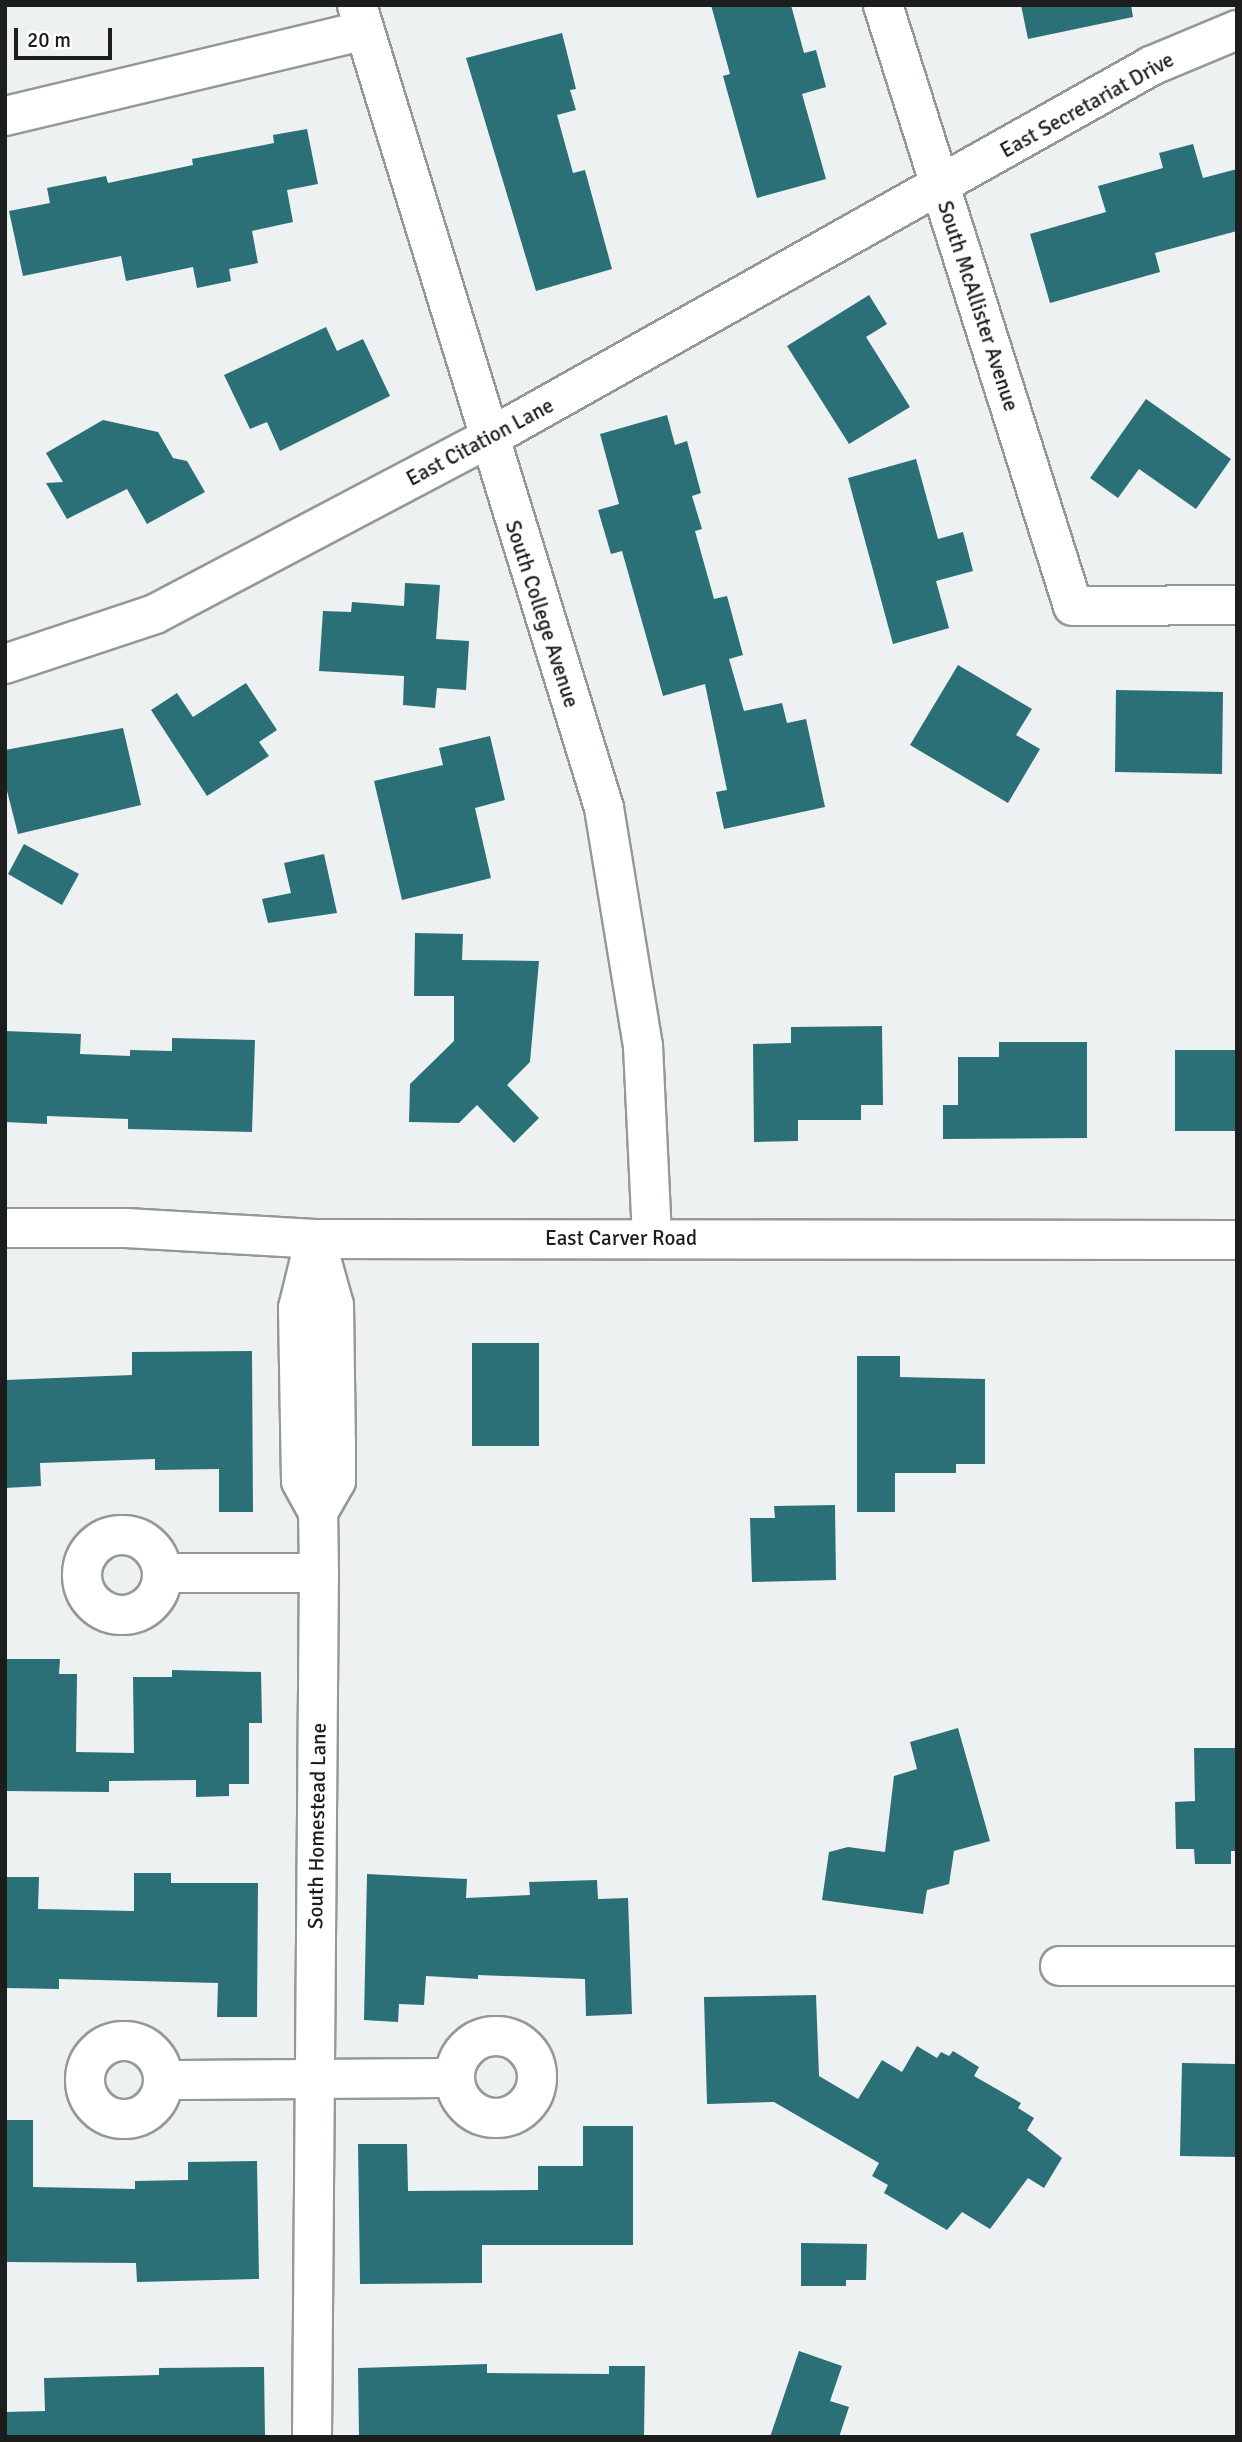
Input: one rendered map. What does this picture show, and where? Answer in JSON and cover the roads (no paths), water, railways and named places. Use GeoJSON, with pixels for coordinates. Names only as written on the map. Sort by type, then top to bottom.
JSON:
{"type":"FeatureCollection","features":[{"type":"Feature","properties":{"kind":"street","name":"South McAllister Avenue"},"geometry":{"type":"LineString","coordinates":[[883,5],[1073,606],[1237,605]]}},
{"type":"Feature","properties":{"kind":"street"},"geometry":{"type":"LineString","coordinates":[[5,116],[360,18]]}},
{"type":"Feature","properties":{"kind":"street","name":"South College Avenue"},"geometry":{"type":"LineString","coordinates":[[360,18],[487,439],[604,808],[643,1046],[652,1238]]}},
{"type":"Feature","properties":{"kind":"street","name":"East Secretariat Drive"},"geometry":{"type":"LineString","coordinates":[[940,186],[1151,66],[1237,30]]}},
{"type":"Feature","properties":{"kind":"street","name":"East Citation Lane"},"geometry":{"type":"LineString","coordinates":[[5,664],[155,614],[487,439],[940,186]]}},
{"type":"Feature","properties":{"kind":"street","name":"East Carver Road"},"geometry":{"type":"LineString","coordinates":[[5,1228],[126,1228],[315,1239],[1237,1240]]}},
{"type":"Feature","properties":{"kind":"street","name":"South Homestead Lane"},"geometry":{"type":"LineString","coordinates":[[312,2437],[319,1573],[318,1512],[301,1481],[298,1308],[315,1239]]}},
{"type":"Feature","properties":{"kind":"street"},"geometry":{"type":"LineString","coordinates":[[163,1573],[319,1573]]}},
{"type":"Feature","properties":{"kind":"street"},"geometry":{"type":"LineString","coordinates":[[1060,1966],[1237,1966]]}},
{"type":"Feature","properties":{"kind":"street"},"geometry":{"type":"LineString","coordinates":[[164,2080],[454,2078]]}}]}
